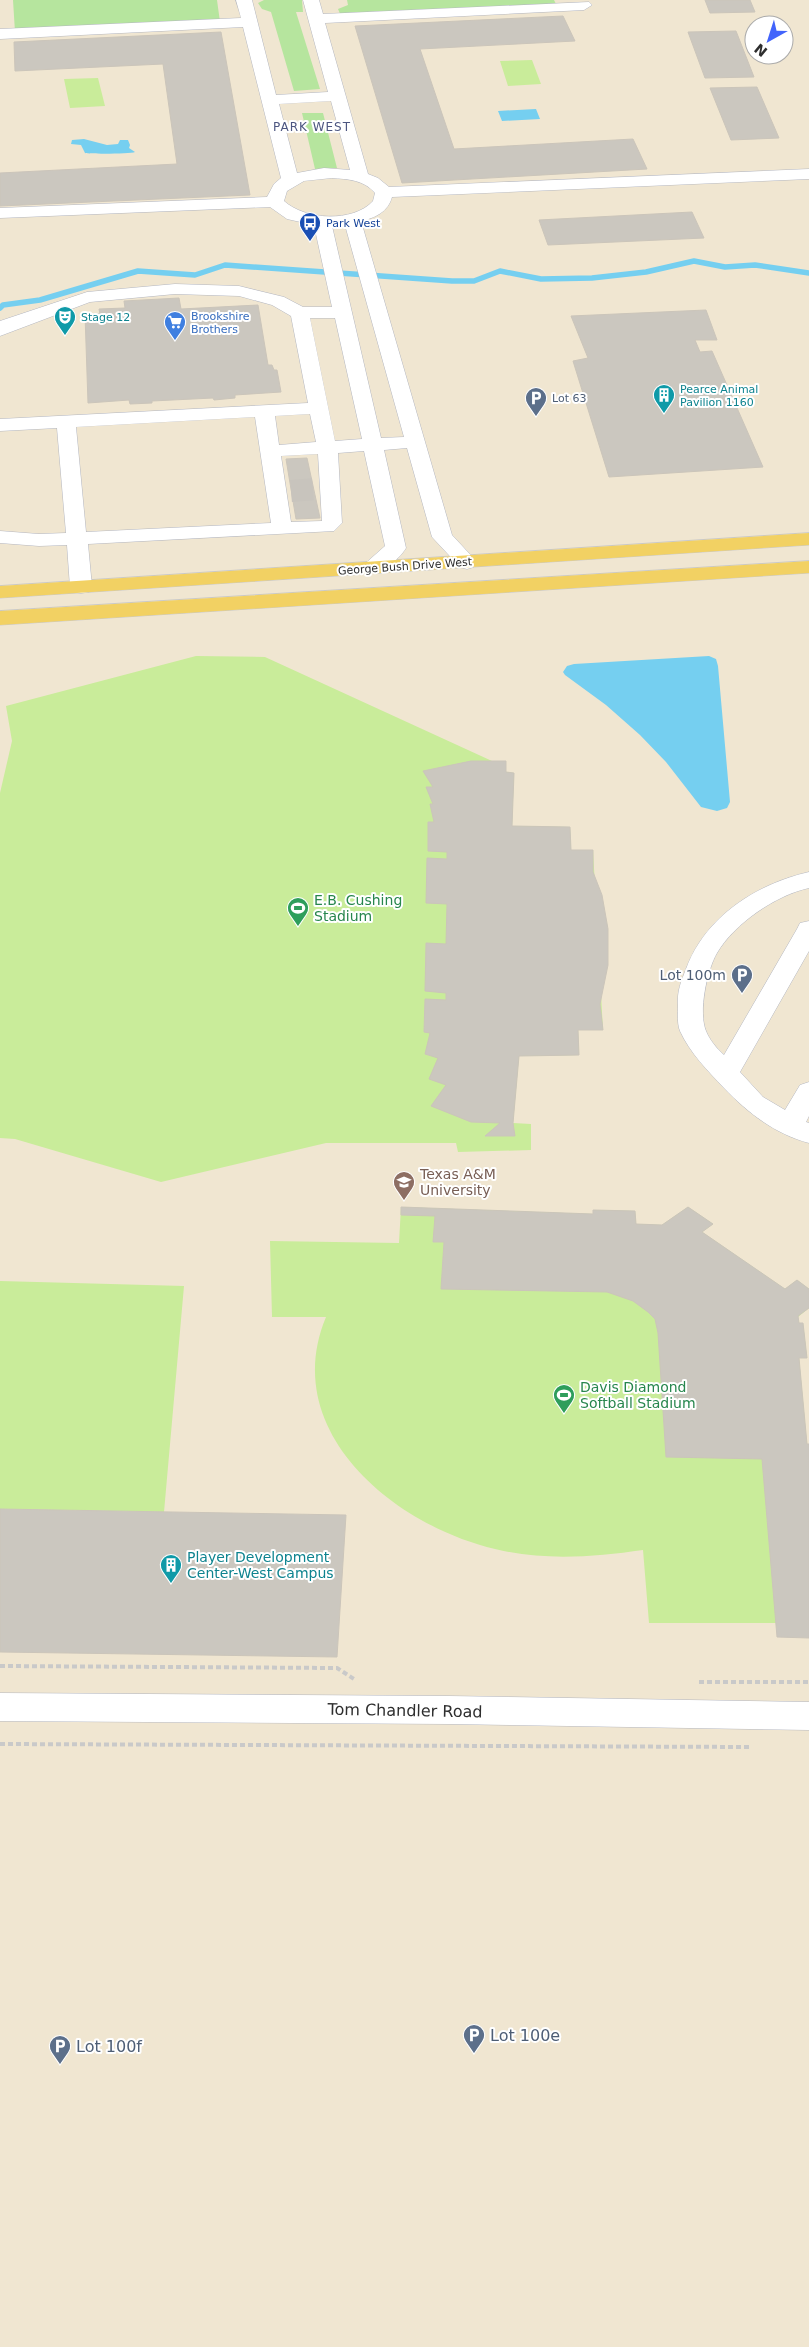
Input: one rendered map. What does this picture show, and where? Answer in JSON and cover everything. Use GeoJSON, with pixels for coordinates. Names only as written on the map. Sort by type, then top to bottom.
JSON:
{"type":"FeatureCollection","features":[{"type":"Feature","properties":{"kind":"main road","name":"George Bush Drive West"},"geometry":{"type":"LineString","coordinates":[[0,592],[467,563],[809,539]]}},
{"type":"Feature","properties":{"kind":"main road","name":"George Bush Drive West"},"geometry":{"type":"LineString","coordinates":[[0,618],[809,567]]}},
{"type":"Feature","properties":{"kind":"main road"},"geometry":{"type":"LineString","coordinates":[[0,603],[74,598],[79,596],[81,587]]}},
{"type":"Feature","properties":{"kind":"street"},"geometry":{"type":"LineString","coordinates":[[244,0],[268,100],[290,180]]}},
{"type":"Feature","properties":{"kind":"street"},"geometry":{"type":"LineString","coordinates":[[311,0],[360,177]]}},
{"type":"Feature","properties":{"kind":"street"},"geometry":{"type":"LineString","coordinates":[[317,20],[584,5]]}},
{"type":"Feature","properties":{"kind":"street"},"geometry":{"type":"LineString","coordinates":[[0,34],[249,22]]}},
{"type":"Feature","properties":{"kind":"street"},"geometry":{"type":"LineString","coordinates":[[268,100],[339,96]]}},
{"type":"Feature","properties":{"kind":"street"},"geometry":{"type":"LineString","coordinates":[[324,173],[360,177],[380,186],[384,192],[384,200],[379,208],[352,219],[322,221],[301,218],[284,211],[275,202],[274,194],[290,180],[324,173]]}},
{"type":"Feature","properties":{"kind":"street"},"geometry":{"type":"LineString","coordinates":[[384,192],[809,174]]}},
{"type":"Feature","properties":{"kind":"street"},"geometry":{"type":"LineString","coordinates":[[0,213],[275,202]]}},
{"type":"Feature","properties":{"kind":"street"},"geometry":{"type":"LineString","coordinates":[[352,219],[442,537],[467,563]]}},
{"type":"Feature","properties":{"kind":"street"},"geometry":{"type":"LineString","coordinates":[[322,221],[396,548],[370,569]]}},
{"type":"Feature","properties":{"kind":"street"},"geometry":{"type":"LineString","coordinates":[[0,330],[7,325],[87,297],[175,289],[239,291],[278,301],[300,313],[343,312]]}},
{"type":"Feature","properties":{"kind":"street"},"geometry":{"type":"LineString","coordinates":[[264,411],[271,451],[284,496],[327,527],[332,523],[322,489],[326,448],[300,313]]}},
{"type":"Feature","properties":{"kind":"street"},"geometry":{"type":"LineString","coordinates":[[0,425],[319,408]]}},
{"type":"Feature","properties":{"kind":"street"},"geometry":{"type":"LineString","coordinates":[[66,422],[81,587]]}},
{"type":"Feature","properties":{"kind":"street"},"geometry":{"type":"LineString","coordinates":[[271,451],[415,442]]}},
{"type":"Feature","properties":{"kind":"street"},"geometry":{"type":"LineString","coordinates":[[0,537],[39,540],[77,538],[284,496]]}},
{"type":"Feature","properties":{"kind":"street"},"geometry":{"type":"LineString","coordinates":[[809,880],[795,883],[761,899],[732,919],[705,951],[690,991],[692,1030],[710,1057],[754,1103],[799,1130],[809,1091]]}},
{"type":"Feature","properties":{"kind":"street"},"geometry":{"type":"LineString","coordinates":[[726,1074],[809,929]]}},
{"type":"Feature","properties":{"kind":"street","name":"Tom Chandler Road"},"geometry":{"type":"LineString","coordinates":[[0,1707],[439,1710],[809,1716]]}},
{"type":"Feature","properties":{"kind":"path"},"geometry":{"type":"LineString","coordinates":[[0,1666],[337,1668],[360,1683]]}},
{"type":"Feature","properties":{"kind":"path"},"geometry":{"type":"LineString","coordinates":[[689,1682],[809,1682]]}},
{"type":"Feature","properties":{"kind":"path"},"geometry":{"type":"LineString","coordinates":[[0,1744],[759,1747]]}},
{"type":"Feature","properties":{"kind":"shaded area","name":"Texas A&M University"},"geometry":{"type":"Polygon","coordinates":[[[0,0],[809,0],[809,2347],[0,2347],[0,0]]]}},
{"type":"Feature","properties":{"kind":"green space"},"geometry":{"type":"Polygon","coordinates":[[[13,0],[217,0],[220,22],[15,32],[13,0]]]}},
{"type":"Feature","properties":{"kind":"green space"},"geometry":{"type":"Polygon","coordinates":[[[264,0],[302,0],[303,12],[296,12],[320,89],[294,91],[271,12],[262,9],[258,3],[264,0]]]}},
{"type":"Feature","properties":{"kind":"green space"},"geometry":{"type":"Polygon","coordinates":[[[347,0],[554,0],[556,4],[341,16],[338,9],[348,5],[347,0]]]}},
{"type":"Feature","properties":{"kind":"green space"},"geometry":{"type":"Polygon","coordinates":[[[532,60],[541,84],[508,86],[500,61],[532,60]]]}},
{"type":"Feature","properties":{"kind":"green space"},"geometry":{"type":"Polygon","coordinates":[[[98,78],[105,106],[70,108],[64,79],[98,78]]]}},
{"type":"Feature","properties":{"kind":"green space"},"geometry":{"type":"Polygon","coordinates":[[[302,113],[323,113],[337,168],[315,169],[302,113]]]}},
{"type":"Feature","properties":{"kind":"green space","name":"E.B. Cushing Stadium"},"geometry":{"type":"Polygon","coordinates":[[[196,656],[265,657],[492,761],[506,761],[506,772],[514,773],[512,826],[570,827],[571,850],[593,850],[603,1030],[578,1030],[579,1055],[519,1056],[513,1123],[531,1124],[531,1150],[458,1152],[456,1143],[326,1143],[161,1182],[15,1139],[0,1138],[0,793],[12,741],[6,706],[196,656]]]}},
{"type":"Feature","properties":{"kind":"green space","name":"Davis Diamond Softball Stadium"},"geometry":{"type":"Polygon","coordinates":[[[401,1207],[593,1214],[593,1210],[635,1211],[636,1224],[662,1225],[688,1207],[713,1224],[702,1232],[785,1289],[797,1280],[809,1289],[809,1308],[798,1317],[799,1323],[803,1323],[807,1358],[799,1358],[807,1444],[809,1444],[776,1623],[649,1623],[643,1550],[569,1557],[513,1553],[495,1549],[457,1537],[420,1519],[385,1496],[355,1468],[332,1435],[318,1399],[315,1359],[326,1317],[272,1317],[270,1241],[399,1243],[401,1207]]]}},
{"type":"Feature","properties":{"kind":"green space"},"geometry":{"type":"Polygon","coordinates":[[[0,1281],[184,1286],[164,1512],[0,1509],[0,1281]]]}},
{"type":"Feature","properties":{"kind":"water"},"geometry":{"type":"Polygon","coordinates":[[[536,109],[540,119],[502,121],[498,111],[536,109]]]}},
{"type":"Feature","properties":{"kind":"water"},"geometry":{"type":"Polygon","coordinates":[[[84,139],[107,145],[118,144],[120,140],[128,140],[129,148],[135,152],[85,153],[81,145],[71,144],[72,140],[84,139]]]}},
{"type":"Feature","properties":{"kind":"water"},"geometry":{"type":"Polygon","coordinates":[[[709,656],[716,659],[718,666],[730,802],[727,808],[717,811],[701,807],[666,762],[640,735],[606,705],[563,672],[567,666],[574,664],[709,656]]]}},
{"type":"Feature","properties":{"kind":"building"},"geometry":{"type":"Polygon","coordinates":[[[705,0],[750,0],[755,12],[710,13],[705,0]]]}},
{"type":"Feature","properties":{"kind":"building"},"geometry":{"type":"Polygon","coordinates":[[[563,16],[575,41],[420,49],[454,149],[633,139],[647,169],[402,183],[355,26],[563,16]]]}},
{"type":"Feature","properties":{"kind":"building"},"geometry":{"type":"Polygon","coordinates":[[[736,31],[744,51],[744,65],[749,65],[754,77],[705,78],[688,32],[736,31]]]}},
{"type":"Feature","properties":{"kind":"building"},"geometry":{"type":"Polygon","coordinates":[[[221,32],[250,195],[0,206],[0,173],[177,164],[163,64],[15,71],[14,42],[221,32]]]}},
{"type":"Feature","properties":{"kind":"building"},"geometry":{"type":"Polygon","coordinates":[[[757,87],[779,138],[731,140],[710,88],[757,87]]]}},
{"type":"Feature","properties":{"kind":"building"},"geometry":{"type":"Polygon","coordinates":[[[692,212],[704,238],[548,245],[539,220],[692,212]]]}},
{"type":"Feature","properties":{"kind":"building","name":"Brookshire Brothers"},"geometry":{"type":"Polygon","coordinates":[[[179,298],[181,309],[258,305],[268,365],[272,365],[274,370],[277,370],[281,392],[235,395],[235,398],[214,400],[213,398],[130,404],[129,400],[88,403],[85,314],[100,314],[99,309],[125,308],[124,301],[179,298]]]}},
{"type":"Feature","properties":{"kind":"building","name":"Pearce Animal Pavilion 1160"},"geometry":{"type":"Polygon","coordinates":[[[706,310],[717,340],[695,340],[700,352],[712,351],[763,467],[609,477],[573,361],[588,358],[571,316],[706,310]]]}},
{"type":"Feature","properties":{"kind":"building"},"geometry":{"type":"Polygon","coordinates":[[[307,458],[320,518],[296,519],[286,459],[307,458]]]}},
{"type":"Feature","properties":{"kind":"building"},"geometry":{"type":"Polygon","coordinates":[[[471,761],[506,761],[506,772],[514,773],[512,826],[570,827],[571,850],[593,850],[593,872],[602,895],[608,929],[608,965],[600,1004],[603,1030],[578,1030],[579,1055],[519,1056],[513,1123],[515,1136],[485,1136],[500,1123],[471,1122],[431,1106],[446,1085],[429,1079],[438,1058],[425,1054],[430,1033],[424,1032],[425,999],[446,1000],[446,993],[425,991],[426,943],[446,944],[447,904],[426,903],[427,858],[447,859],[447,852],[428,851],[428,822],[434,822],[430,804],[433,804],[426,787],[433,787],[423,771],[471,761]]]}},
{"type":"Feature","properties":{"kind":"building"},"geometry":{"type":"Polygon","coordinates":[[[401,1207],[593,1214],[593,1210],[635,1211],[636,1224],[662,1225],[688,1207],[713,1224],[702,1232],[785,1289],[797,1280],[809,1289],[809,1308],[798,1316],[799,1323],[803,1323],[807,1358],[799,1358],[807,1444],[809,1444],[809,1638],[777,1637],[762,1459],[666,1457],[658,1333],[655,1319],[633,1301],[607,1292],[441,1289],[444,1242],[433,1242],[435,1216],[401,1215],[401,1207]]]}},
{"type":"Feature","properties":{"kind":"building","name":"Player Development Center-West Campus"},"geometry":{"type":"Polygon","coordinates":[[[0,1509],[346,1515],[337,1657],[0,1652],[0,1509]]]}},
{"type":"Feature","properties":{"kind":"waterway"},"geometry":{"type":"LineString","coordinates":[[0,308],[3,305],[40,300],[138,271],[195,275],[225,265],[452,281],[474,281],[500,271],[541,279],[592,278],[646,272],[694,261],[725,267],[755,265],[809,273]]}},
{"type":"Feature","properties":{"kind":"tunnel"},"geometry":{"type":"LineString","coordinates":[[291,491],[315,489]]}},
{"type":"Feature","properties":{"kind":"place","name":"Park West"},"geometry":{"type":"Point","coordinates":[310,242]}},
{"type":"Feature","properties":{"kind":"place","name":"Stage 12"},"geometry":{"type":"Point","coordinates":[65,336]}},
{"type":"Feature","properties":{"kind":"place","name":"Brookshire Brothers"},"geometry":{"type":"Point","coordinates":[175,341]}},
{"type":"Feature","properties":{"kind":"place","name":"Pearce Animal Pavilion 1160"},"geometry":{"type":"Point","coordinates":[664,414]}},
{"type":"Feature","properties":{"kind":"place","name":"Lot 63"},"geometry":{"type":"Point","coordinates":[536,417]}},
{"type":"Feature","properties":{"kind":"place","name":"E.B. Cushing Stadium"},"geometry":{"type":"Point","coordinates":[298,927]}},
{"type":"Feature","properties":{"kind":"place","name":"Lot 100m"},"geometry":{"type":"Point","coordinates":[742,994]}},
{"type":"Feature","properties":{"kind":"place","name":"Texas A&M University"},"geometry":{"type":"Point","coordinates":[404,1201]}},
{"type":"Feature","properties":{"kind":"place","name":"Davis Diamond Softball Stadium"},"geometry":{"type":"Point","coordinates":[564,1414]}},
{"type":"Feature","properties":{"kind":"place","name":"Player Development Center-West Campus"},"geometry":{"type":"Point","coordinates":[171,1584]}},
{"type":"Feature","properties":{"kind":"place","name":"Lot 100e"},"geometry":{"type":"Point","coordinates":[474,2054]}},
{"type":"Feature","properties":{"kind":"place","name":"Lot 100f"},"geometry":{"type":"Point","coordinates":[60,2065]}},
{"type":"Feature","properties":{"kind":"district","name":"PARK WEST"},"geometry":{"type":"Point","coordinates":[312,127]}}]}
